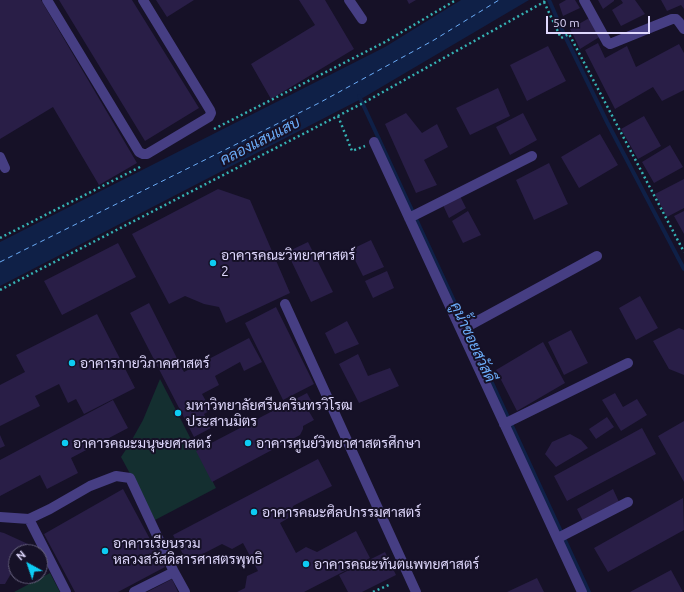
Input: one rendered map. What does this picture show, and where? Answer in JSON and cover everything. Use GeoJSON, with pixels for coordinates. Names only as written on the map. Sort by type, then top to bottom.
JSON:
{"type":"FeatureCollection","features":[{"type":"Feature","properties":{"kind":"street"},"geometry":{"type":"LineString","coordinates":[[47,0],[139,152],[147,154],[209,117],[211,113],[143,0]]}},
{"type":"Feature","properties":{"kind":"street"},"geometry":{"type":"LineString","coordinates":[[349,0],[362,19]]}},
{"type":"Feature","properties":{"kind":"street"},"geometry":{"type":"LineString","coordinates":[[584,0],[607,42],[610,44],[672,19],[676,19],[684,29]]}},
{"type":"Feature","properties":{"kind":"street"},"geometry":{"type":"LineString","coordinates":[[374,142],[409,218],[465,328],[509,421],[561,537],[582,592]]}},
{"type":"Feature","properties":{"kind":"street"},"geometry":{"type":"LineString","coordinates":[[409,218],[532,156]]}},
{"type":"Feature","properties":{"kind":"street"},"geometry":{"type":"LineString","coordinates":[[0,157],[5,168]]}},
{"type":"Feature","properties":{"kind":"street"},"geometry":{"type":"LineString","coordinates":[[465,328],[597,256]]}},
{"type":"Feature","properties":{"kind":"street"},"geometry":{"type":"LineString","coordinates":[[285,304],[415,591]]}},
{"type":"Feature","properties":{"kind":"street"},"geometry":{"type":"LineString","coordinates":[[509,421],[628,363]]}},
{"type":"Feature","properties":{"kind":"street"},"geometry":{"type":"LineString","coordinates":[[0,517],[29,519],[90,486],[116,476],[130,478],[174,572],[185,592]]}},
{"type":"Feature","properties":{"kind":"street"},"geometry":{"type":"LineString","coordinates":[[561,537],[628,502]]}},
{"type":"Feature","properties":{"kind":"street"},"geometry":{"type":"LineString","coordinates":[[29,519],[66,592]]}},
{"type":"Feature","properties":{"kind":"street"},"geometry":{"type":"LineString","coordinates":[[134,592],[174,572]]}},
{"type":"Feature","properties":{"kind":"path"},"geometry":{"type":"LineString","coordinates":[[209,132],[385,42],[456,0]]}},
{"type":"Feature","properties":{"kind":"path"},"geometry":{"type":"LineString","coordinates":[[0,290],[365,102],[545,1],[561,38],[569,34],[684,252]]}},
{"type":"Feature","properties":{"kind":"path"},"geometry":{"type":"LineString","coordinates":[[338,116],[352,151],[374,142]]}},
{"type":"Feature","properties":{"kind":"path"},"geometry":{"type":"LineString","coordinates":[[0,238],[145,164]]}},
{"type":"Feature","properties":{"kind":"path"},"geometry":{"type":"LineString","coordinates":[[373,592],[390,584]]}},
{"type":"Feature","properties":{"kind":"green space"},"geometry":{"type":"Polygon","coordinates":[[[160,379],[216,488],[155,520],[121,457],[143,420],[160,379]]]}},
{"type":"Feature","properties":{"kind":"green space"},"geometry":{"type":"Polygon","coordinates":[[[50,573],[60,592],[14,592],[29,584],[48,584],[48,574],[50,573]]]}},
{"type":"Feature","properties":{"kind":"water","name":"คลองแสนแสบ"},"geometry":{"type":"Polygon","coordinates":[[[461,0],[529,0],[361,99],[0,286],[0,242],[385,47],[461,0]]]}},
{"type":"Feature","properties":{"kind":"building"},"geometry":{"type":"Polygon","coordinates":[[[0,0],[41,0],[137,163],[99,185],[53,107],[0,139],[0,0]]]}},
{"type":"Feature","properties":{"kind":"building"},"geometry":{"type":"Polygon","coordinates":[[[59,0],[132,0],[199,108],[145,141],[59,0]]]}},
{"type":"Feature","properties":{"kind":"building"},"geometry":{"type":"Polygon","coordinates":[[[156,0],[194,0],[167,17],[156,0]]]}},
{"type":"Feature","properties":{"kind":"building"},"geometry":{"type":"Polygon","coordinates":[[[299,0],[325,0],[354,49],[271,99],[251,64],[315,25],[299,0]]]}},
{"type":"Feature","properties":{"kind":"building"},"geometry":{"type":"Polygon","coordinates":[[[407,0],[416,0],[409,4],[407,0]]]}},
{"type":"Feature","properties":{"kind":"building"},"geometry":{"type":"Polygon","coordinates":[[[566,0],[575,0],[580,8],[563,16],[559,4],[566,0]]]}},
{"type":"Feature","properties":{"kind":"building"},"geometry":{"type":"Polygon","coordinates":[[[598,0],[614,0],[614,1],[603,9],[598,0]]]}},
{"type":"Feature","properties":{"kind":"building"},"geometry":{"type":"Polygon","coordinates":[[[621,0],[635,0],[645,14],[621,26],[612,10],[623,3],[621,0]]]}},
{"type":"Feature","properties":{"kind":"building"},"geometry":{"type":"Polygon","coordinates":[[[661,0],[684,0],[684,9],[681,5],[667,11],[661,0]]]}},
{"type":"Feature","properties":{"kind":"building"},"geometry":{"type":"Polygon","coordinates":[[[591,17],[601,36],[580,49],[570,29],[591,17]]]}},
{"type":"Feature","properties":{"kind":"building"},"geometry":{"type":"Polygon","coordinates":[[[598,43],[605,58],[627,46],[636,67],[679,44],[684,53],[684,90],[662,101],[653,87],[615,109],[585,50],[598,43]]]}},
{"type":"Feature","properties":{"kind":"building"},"geometry":{"type":"Polygon","coordinates":[[[548,46],[566,81],[527,101],[510,65],[548,46]]]}},
{"type":"Feature","properties":{"kind":"building"},"geometry":{"type":"Polygon","coordinates":[[[498,88],[510,116],[470,135],[456,108],[498,88]]]}},
{"type":"Feature","properties":{"kind":"building"},"geometry":{"type":"Polygon","coordinates":[[[406,113],[422,133],[437,124],[448,147],[424,160],[437,185],[416,193],[385,124],[406,113]]]}},
{"type":"Feature","properties":{"kind":"building"},"geometry":{"type":"Polygon","coordinates":[[[523,113],[537,140],[510,155],[496,127],[523,113]]]}},
{"type":"Feature","properties":{"kind":"building"},"geometry":{"type":"Polygon","coordinates":[[[644,116],[661,146],[638,159],[621,129],[644,116]]]}},
{"type":"Feature","properties":{"kind":"building"},"geometry":{"type":"Polygon","coordinates":[[[600,134],[618,165],[579,188],[561,157],[600,134]]]}},
{"type":"Feature","properties":{"kind":"building"},"geometry":{"type":"Polygon","coordinates":[[[670,145],[683,167],[654,183],[642,162],[670,145]]]}},
{"type":"Feature","properties":{"kind":"building"},"geometry":{"type":"Polygon","coordinates":[[[549,163],[568,204],[534,220],[516,180],[549,163]]]}},
{"type":"Feature","properties":{"kind":"building"},"geometry":{"type":"Polygon","coordinates":[[[684,179],[684,208],[667,217],[655,194],[684,179]]]}},
{"type":"Feature","properties":{"kind":"building","name":"อาคารคณะวิทยาศาสตร์ 2"},"geometry":{"type":"Polygon","coordinates":[[[218,189],[250,200],[290,293],[226,323],[219,307],[204,304],[185,296],[169,304],[132,234],[218,189]]]}},
{"type":"Feature","properties":{"kind":"building"},"geometry":{"type":"Polygon","coordinates":[[[460,196],[466,208],[449,218],[443,205],[460,196]]]}},
{"type":"Feature","properties":{"kind":"building"},"geometry":{"type":"Polygon","coordinates":[[[468,211],[481,235],[463,243],[452,221],[468,211]]]}},
{"type":"Feature","properties":{"kind":"building"},"geometry":{"type":"Polygon","coordinates":[[[684,211],[684,234],[674,216],[684,211]]]}},
{"type":"Feature","properties":{"kind":"building"},"geometry":{"type":"Polygon","coordinates":[[[371,240],[384,267],[363,276],[350,250],[371,240]]]}},
{"type":"Feature","properties":{"kind":"building"},"geometry":{"type":"Polygon","coordinates":[[[308,242],[333,292],[311,302],[287,252],[308,242]]]}},
{"type":"Feature","properties":{"kind":"building"},"geometry":{"type":"Polygon","coordinates":[[[118,243],[136,277],[62,315],[44,281],[118,243]]]}},
{"type":"Feature","properties":{"kind":"building"},"geometry":{"type":"Polygon","coordinates":[[[387,271],[394,288],[373,298],[365,281],[387,271]]]}},
{"type":"Feature","properties":{"kind":"building"},"geometry":{"type":"Polygon","coordinates":[[[640,296],[658,328],[636,340],[619,308],[640,296]]]}},
{"type":"Feature","properties":{"kind":"building"},"geometry":{"type":"Polygon","coordinates":[[[149,303],[184,372],[249,338],[262,362],[244,371],[240,362],[215,376],[219,385],[202,394],[211,410],[204,414],[211,428],[194,437],[130,313],[149,303]]]}},
{"type":"Feature","properties":{"kind":"building"},"geometry":{"type":"Polygon","coordinates":[[[276,307],[314,384],[283,400],[245,323],[276,307]]]}},
{"type":"Feature","properties":{"kind":"building","name":"อาคารกายวิภาคศาสตร์"},"geometry":{"type":"Polygon","coordinates":[[[97,314],[135,388],[84,414],[76,399],[68,403],[59,384],[35,396],[40,406],[0,426],[0,385],[25,372],[16,355],[97,314]]]}},
{"type":"Feature","properties":{"kind":"building"},"geometry":{"type":"Polygon","coordinates":[[[347,321],[359,344],[335,354],[325,333],[347,321]]]}},
{"type":"Feature","properties":{"kind":"building"},"geometry":{"type":"Polygon","coordinates":[[[679,328],[684,330],[684,375],[669,369],[653,341],[679,328]]]}},
{"type":"Feature","properties":{"kind":"building"},"geometry":{"type":"Polygon","coordinates":[[[571,330],[588,363],[564,375],[548,342],[571,330]]]}},
{"type":"Feature","properties":{"kind":"building"},"geometry":{"type":"Polygon","coordinates":[[[543,342],[565,383],[517,411],[496,370],[543,342]]]}},
{"type":"Feature","properties":{"kind":"building"},"geometry":{"type":"Polygon","coordinates":[[[358,354],[368,376],[390,368],[399,386],[359,403],[339,364],[358,354]]]}},
{"type":"Feature","properties":{"kind":"building","name":"อาคารศูนย์วิทยาศาสตรศึกษา"},"geometry":{"type":"Polygon","coordinates":[[[307,393],[313,404],[307,408],[314,420],[303,426],[300,435],[212,482],[196,451],[307,393]]]}},
{"type":"Feature","properties":{"kind":"building"},"geometry":{"type":"Polygon","coordinates":[[[615,393],[623,407],[637,399],[647,415],[621,431],[602,400],[615,393]]]}},
{"type":"Feature","properties":{"kind":"building","name":"อาคารคณะมนุษยศาสตร์"},"geometry":{"type":"Polygon","coordinates":[[[113,400],[128,428],[71,458],[78,473],[47,489],[40,475],[0,496],[0,460],[113,400]]]}},
{"type":"Feature","properties":{"kind":"building"},"geometry":{"type":"Polygon","coordinates":[[[607,417],[614,427],[596,439],[589,429],[607,417]]]}},
{"type":"Feature","properties":{"kind":"building"},"geometry":{"type":"Polygon","coordinates":[[[684,421],[684,482],[658,436],[684,421]]]}},
{"type":"Feature","properties":{"kind":"building"},"geometry":{"type":"Polygon","coordinates":[[[642,428],[656,454],[567,501],[554,476],[642,428]]]}},
{"type":"Feature","properties":{"kind":"building"},"geometry":{"type":"Polygon","coordinates":[[[570,434],[581,440],[588,448],[556,467],[545,454],[552,442],[570,434]]]}},
{"type":"Feature","properties":{"kind":"building"},"geometry":{"type":"Polygon","coordinates":[[[0,435],[5,446],[0,448],[0,435]]]}},
{"type":"Feature","properties":{"kind":"building"},"geometry":{"type":"Polygon","coordinates":[[[318,459],[332,486],[293,506],[290,517],[280,523],[296,553],[306,547],[317,552],[356,531],[370,558],[304,592],[237,592],[245,588],[247,576],[258,571],[243,543],[232,549],[222,544],[187,562],[173,535],[318,459]]]}},
{"type":"Feature","properties":{"kind":"building","name":"อาคารเรียนรวม หลวงสวัสดิสารศาสตรพุทธิ"},"geometry":{"type":"Polygon","coordinates":[[[123,489],[165,567],[118,592],[75,592],[44,534],[123,489]]]}},
{"type":"Feature","properties":{"kind":"building"},"geometry":{"type":"Polygon","coordinates":[[[613,489],[619,502],[583,521],[577,509],[613,489]]]}},
{"type":"Feature","properties":{"kind":"building"},"geometry":{"type":"Polygon","coordinates":[[[683,498],[684,530],[608,572],[594,548],[683,498]]]}},
{"type":"Feature","properties":{"kind":"building"},"geometry":{"type":"Polygon","coordinates":[[[0,532],[28,544],[8,544],[8,579],[5,584],[0,584],[0,532]]]}},
{"type":"Feature","properties":{"kind":"building"},"geometry":{"type":"Polygon","coordinates":[[[385,552],[396,575],[362,592],[348,592],[339,575],[385,552]]]}},
{"type":"Feature","properties":{"kind":"building"},"geometry":{"type":"Polygon","coordinates":[[[671,570],[683,592],[630,592],[671,570]]]}},
{"type":"Feature","properties":{"kind":"building"},"geometry":{"type":"Polygon","coordinates":[[[537,578],[544,592],[507,592],[537,578]]]}},
{"type":"Feature","properties":{"kind":"building"},"geometry":{"type":"Polygon","coordinates":[[[172,579],[178,592],[147,592],[172,579]]]}},
{"type":"Feature","properties":{"kind":"waterway","name":"คูน้ำซอยสวัสดี"},"geometry":{"type":"LineString","coordinates":[[549,0],[607,122],[684,269]]}},
{"type":"Feature","properties":{"kind":"waterway","name":"คูน้ำซอยสวัสดี"},"geometry":{"type":"LineString","coordinates":[[359,96],[589,592]]}},
{"type":"Feature","properties":{"kind":"ferry route"},"geometry":{"type":"LineString","coordinates":[[0,262],[319,103],[434,40],[499,0]]}},
{"type":"Feature","properties":{"kind":"place","name":"อาคารคณะวิทยาศาสตร์ 2"},"geometry":{"type":"Point","coordinates":[213,263]}},
{"type":"Feature","properties":{"kind":"place","name":"อาคารกายวิภาคศาสตร์"},"geometry":{"type":"Point","coordinates":[72,363]}},
{"type":"Feature","properties":{"kind":"place","name":"มหาวิทยาลัยศรีนครินทรวิโรฒ ประสานมิตร"},"geometry":{"type":"Point","coordinates":[178,413]}},
{"type":"Feature","properties":{"kind":"place","name":"อาคารคณะมนุษยศาสตร์"},"geometry":{"type":"Point","coordinates":[65,443]}},
{"type":"Feature","properties":{"kind":"place","name":"อาคารศูนย์วิทยาศาสตรศึกษา"},"geometry":{"type":"Point","coordinates":[248,443]}},
{"type":"Feature","properties":{"kind":"place","name":"อาคารคณะศิลปกรรมศาสตร์"},"geometry":{"type":"Point","coordinates":[254,512]}},
{"type":"Feature","properties":{"kind":"place","name":"อาคารเรียนรวม หลวงสวัสดิสารศาสตรพุทธิ"},"geometry":{"type":"Point","coordinates":[105,551]}},
{"type":"Feature","properties":{"kind":"place","name":"อาคารคณะทันตแพทยศาสตร์"},"geometry":{"type":"Point","coordinates":[306,564]}}]}
